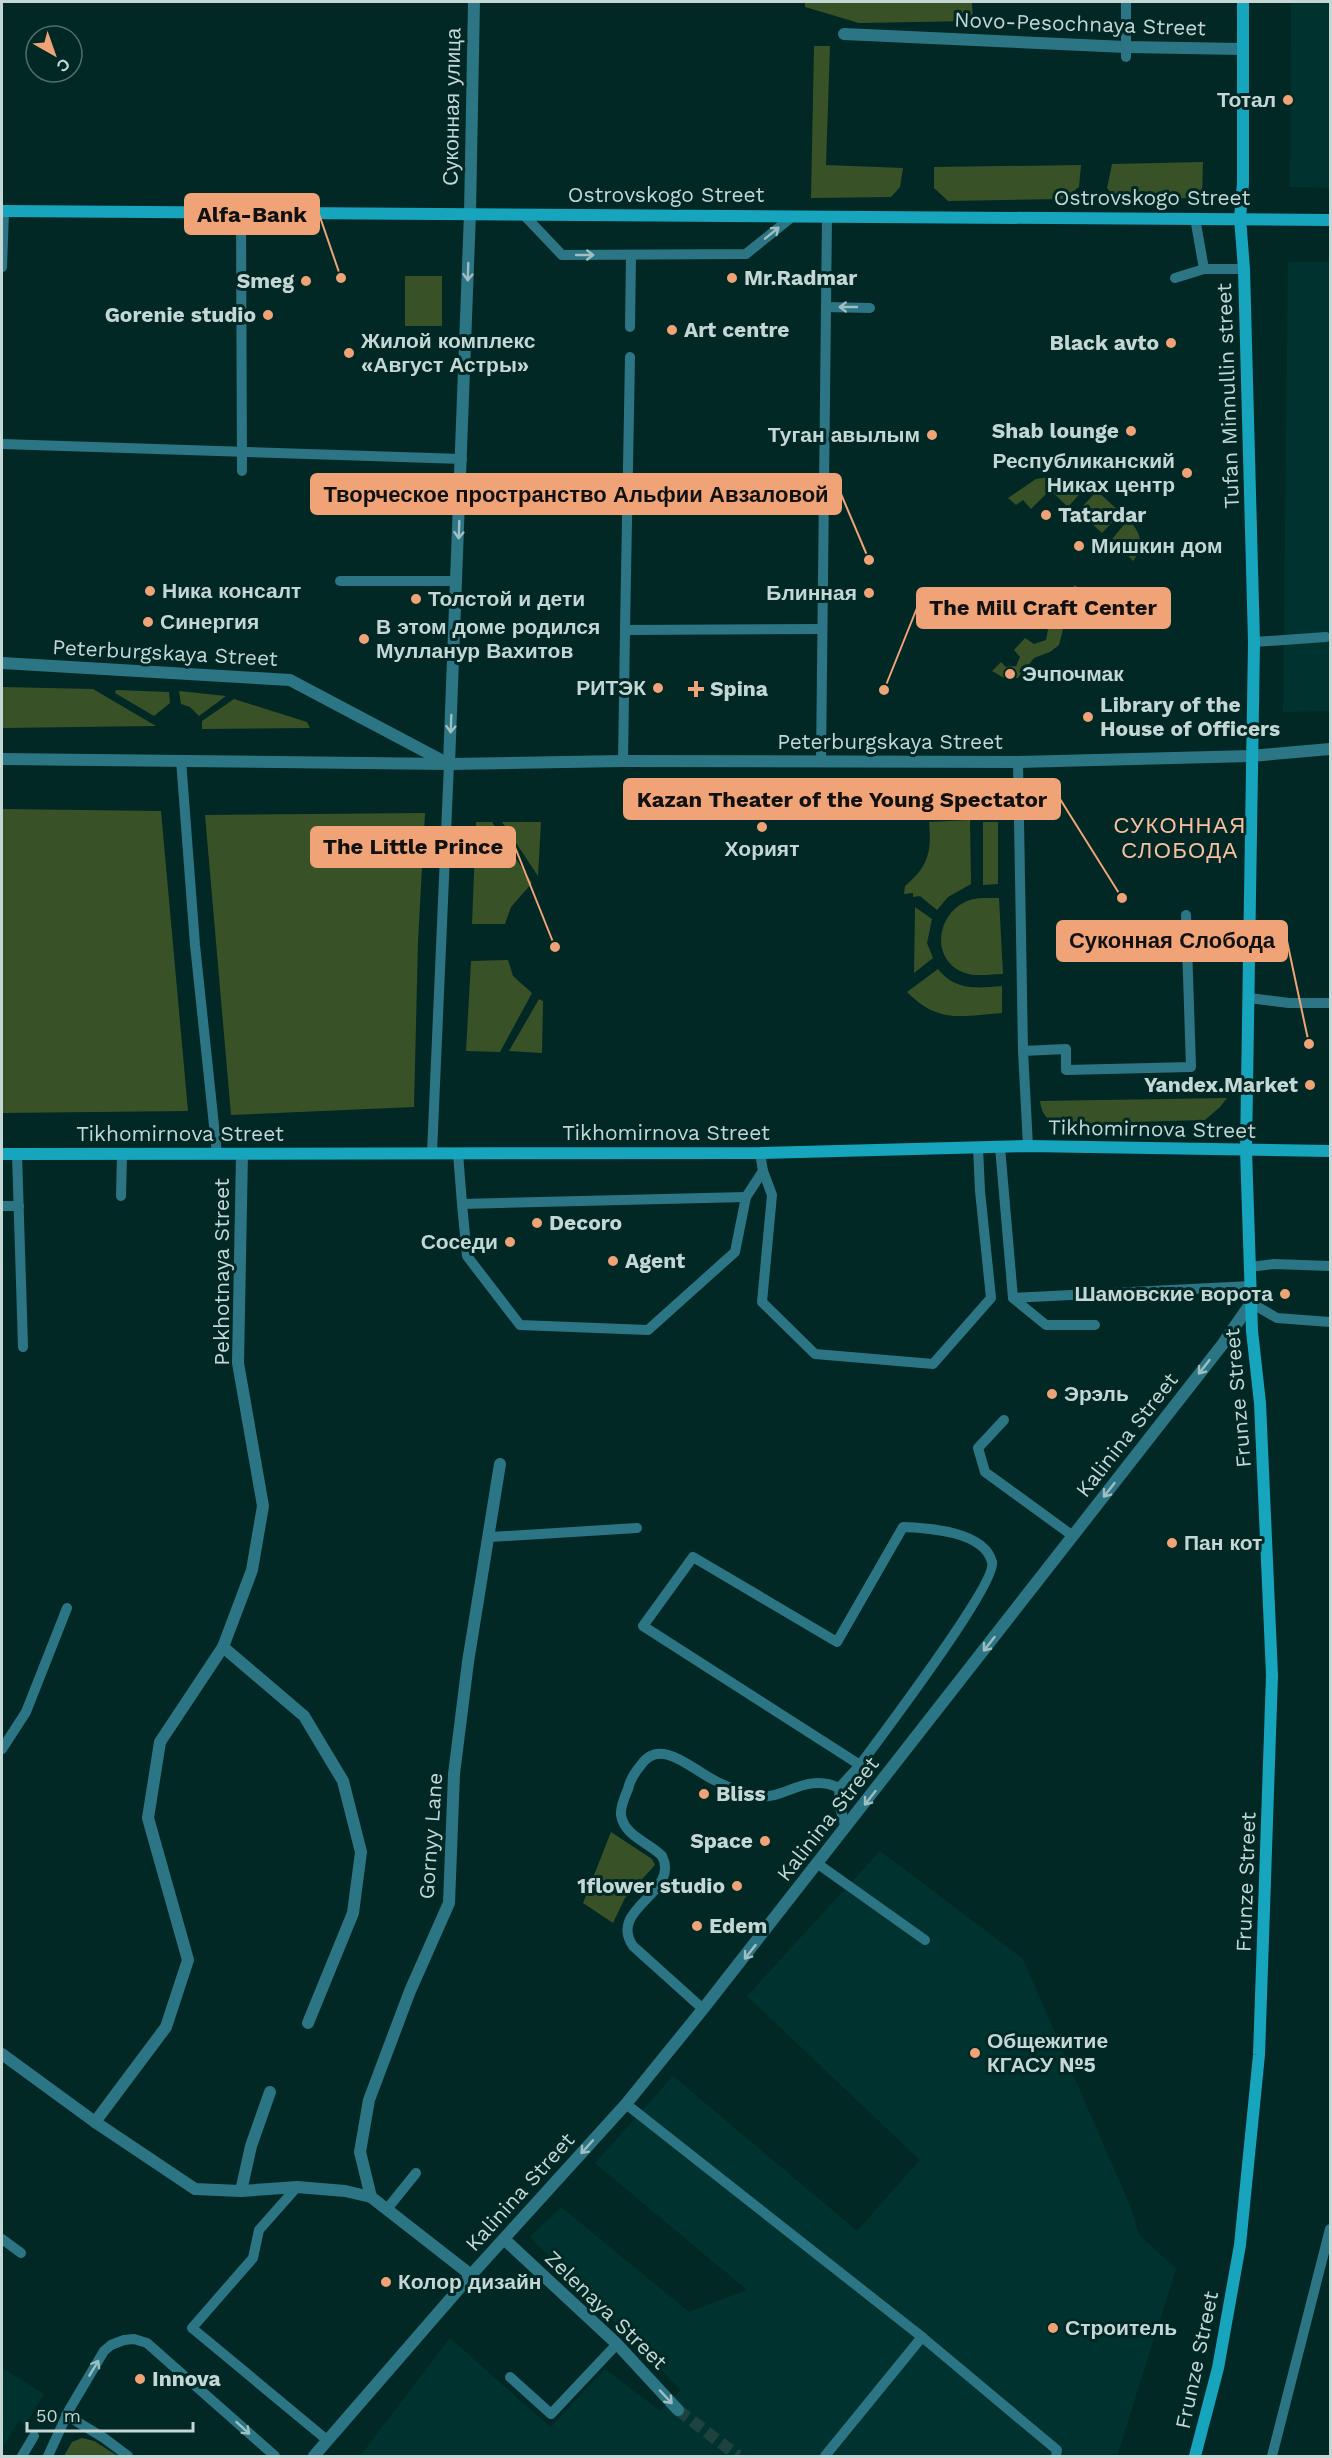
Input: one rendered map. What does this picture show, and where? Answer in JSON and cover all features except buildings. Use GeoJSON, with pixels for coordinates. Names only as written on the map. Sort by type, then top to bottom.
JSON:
{"type":"FeatureCollection","features":[{"type":"Feature","properties":{"kind":"main road","name":"Tufan Minnullin street"},"geometry":{"type":"LineString","coordinates":[[1243,2],[1243,183],[1240,218],[1244,269],[1254,642],[1246,1150]]}},
{"type":"Feature","properties":{"kind":"main road","name":"Ostrovskogo Street"},"geometry":{"type":"LineString","coordinates":[[3,211],[1330,220]]}},
{"type":"Feature","properties":{"kind":"main road","name":"Tikhomirnova Street"},"geometry":{"type":"LineString","coordinates":[[2,1154],[760,1153],[1028,1146],[1330,1151]]}},
{"type":"Feature","properties":{"kind":"main road"},"geometry":{"type":"LineString","coordinates":[[1246,1150],[1251,1303]]}},
{"type":"Feature","properties":{"kind":"main road","name":"Frunze Street"},"geometry":{"type":"LineString","coordinates":[[1195,2457],[1218,2368],[1240,2245],[1259,2055],[1272,1675],[1260,1403],[1251,1303]]}},
{"type":"Feature","properties":{"kind":"street","name":"Суконная улица"},"geometry":{"type":"LineString","coordinates":[[449,764],[462,459],[474,2]]}},
{"type":"Feature","properties":{"kind":"street","name":"Novo-Pesochnaya Street"},"geometry":{"type":"LineString","coordinates":[[844,34],[1126,52],[1243,48]]}},
{"type":"Feature","properties":{"kind":"street","name":"Peterburgskaya Street"},"geometry":{"type":"LineString","coordinates":[[2,663],[290,680],[449,764]]}},
{"type":"Feature","properties":{"kind":"street","name":"Peterburgskaya Street"},"geometry":{"type":"LineString","coordinates":[[2,759],[449,764],[623,761],[1018,762],[1251,756],[1330,749]]}},
{"type":"Feature","properties":{"kind":"street","name":"Pekhotnaya Street"},"geometry":{"type":"LineString","coordinates":[[95,2122],[166,2027],[188,1960],[148,1818],[160,1742],[223,1647],[252,1570],[262,1506],[238,1363],[242,1154]]}},
{"type":"Feature","properties":{"kind":"street","name":"Kalinina Street"},"geometry":{"type":"LineString","coordinates":[[314,2457],[471,2275],[626,2104],[704,2009],[1222,1345],[1251,1303]]}},
{"type":"Feature","properties":{"kind":"street","name":"Gornyy Lane"},"geometry":{"type":"LineString","coordinates":[[371,2197],[360,2152],[369,2100],[410,1991],[449,1903],[454,1774],[468,1662],[501,1464]]}},
{"type":"Feature","properties":{"kind":"street"},"geometry":{"type":"LineString","coordinates":[[223,1647],[304,1716],[343,1781],[361,1852],[353,1913],[308,2023]]}},
{"type":"Feature","properties":{"kind":"street"},"geometry":{"type":"LineString","coordinates":[[2,2054],[95,2122],[195,2188],[241,2191],[297,2187],[345,2191],[371,2197],[471,2275]]}},
{"type":"Feature","properties":{"kind":"street"},"geometry":{"type":"LineString","coordinates":[[241,2191],[250,2146],[270,2092]]}},
{"type":"Feature","properties":{"kind":"street","name":"Zelenaya Street"},"geometry":{"type":"LineString","coordinates":[[504,2239],[617,2344],[678,2410]]}},
{"type":"Feature","properties":{"kind":"lane"},"geometry":{"type":"LineString","coordinates":[[1126,2],[1126,52]]}},
{"type":"Feature","properties":{"kind":"lane"},"geometry":{"type":"LineString","coordinates":[[2,267],[3,211]]}},
{"type":"Feature","properties":{"kind":"lane"},"geometry":{"type":"LineString","coordinates":[[241,212],[242,471]]}},
{"type":"Feature","properties":{"kind":"lane"},"geometry":{"type":"LineString","coordinates":[[523,214],[562,255],[746,254],[793,216]]}},
{"type":"Feature","properties":{"kind":"lane"},"geometry":{"type":"LineString","coordinates":[[821,761],[827,216]]}},
{"type":"Feature","properties":{"kind":"lane"},"geometry":{"type":"LineString","coordinates":[[1195,218],[1204,269]]}},
{"type":"Feature","properties":{"kind":"lane"},"geometry":{"type":"LineString","coordinates":[[630,327],[631,255]]}},
{"type":"Feature","properties":{"kind":"lane"},"geometry":{"type":"LineString","coordinates":[[1175,278],[1204,269],[1244,269]]}},
{"type":"Feature","properties":{"kind":"lane"},"geometry":{"type":"LineString","coordinates":[[826,307],[870,308]]}},
{"type":"Feature","properties":{"kind":"lane"},"geometry":{"type":"LineString","coordinates":[[623,761],[630,357]]}},
{"type":"Feature","properties":{"kind":"lane"},"geometry":{"type":"LineString","coordinates":[[2,444],[462,459]]}},
{"type":"Feature","properties":{"kind":"lane"},"geometry":{"type":"LineString","coordinates":[[340,581],[457,581]]}},
{"type":"Feature","properties":{"kind":"lane"},"geometry":{"type":"LineString","coordinates":[[625,630],[822,629]]}},
{"type":"Feature","properties":{"kind":"lane"},"geometry":{"type":"LineString","coordinates":[[1254,642],[1326,637]]}},
{"type":"Feature","properties":{"kind":"lane"},"geometry":{"type":"LineString","coordinates":[[181,760],[195,945],[217,1154]]}},
{"type":"Feature","properties":{"kind":"lane"},"geometry":{"type":"LineString","coordinates":[[1018,762],[1023,1050],[1028,1146]]}},
{"type":"Feature","properties":{"kind":"lane"},"geometry":{"type":"LineString","coordinates":[[432,1153],[449,764]]}},
{"type":"Feature","properties":{"kind":"lane"},"geometry":{"type":"LineString","coordinates":[[1023,1050],[1066,1049],[1066,1070],[1191,1066],[1186,915]]}},
{"type":"Feature","properties":{"kind":"lane"},"geometry":{"type":"LineString","coordinates":[[1248,998],[1289,1003],[1330,1003]]}},
{"type":"Feature","properties":{"kind":"lane"},"geometry":{"type":"LineString","coordinates":[[760,1153],[763,1171],[772,1195],[762,1302],[815,1354],[933,1364],[991,1298],[978,1147]]}},
{"type":"Feature","properties":{"kind":"lane"},"geometry":{"type":"LineString","coordinates":[[1000,1147],[1013,1299],[1046,1325],[1095,1325]]}},
{"type":"Feature","properties":{"kind":"lane"},"geometry":{"type":"LineString","coordinates":[[458,1153],[467,1256],[520,1325],[648,1330],[735,1252],[746,1197],[763,1171]]}},
{"type":"Feature","properties":{"kind":"lane"},"geometry":{"type":"LineString","coordinates":[[17,1154],[23,1347]]}},
{"type":"Feature","properties":{"kind":"lane"},"geometry":{"type":"LineString","coordinates":[[121,1196],[122,1154]]}},
{"type":"Feature","properties":{"kind":"lane"},"geometry":{"type":"LineString","coordinates":[[462,1204],[746,1197]]}},
{"type":"Feature","properties":{"kind":"lane"},"geometry":{"type":"LineString","coordinates":[[2,1206],[19,1206]]}},
{"type":"Feature","properties":{"kind":"lane"},"geometry":{"type":"LineString","coordinates":[[1250,1267],[1274,1264],[1330,1266]]}},
{"type":"Feature","properties":{"kind":"lane"},"geometry":{"type":"LineString","coordinates":[[1013,1299],[1251,1286]]}},
{"type":"Feature","properties":{"kind":"lane"},"geometry":{"type":"LineString","coordinates":[[1251,1303],[1277,1318],[1330,1322]]}},
{"type":"Feature","properties":{"kind":"lane"},"geometry":{"type":"LineString","coordinates":[[1004,1420],[978,1448],[984,1472],[1073,1536]]}},
{"type":"Feature","properties":{"kind":"lane"},"geometry":{"type":"LineString","coordinates":[[846,1828],[840,1808],[839,1788],[860,1765],[965,1618],[991,1573],[993,1563],[987,1552],[979,1543],[961,1536],[933,1528],[903,1527],[837,1642],[693,1557],[643,1626],[860,1765]]}},
{"type":"Feature","properties":{"kind":"lane"},"geometry":{"type":"LineString","coordinates":[[490,1537],[637,1528]]}},
{"type":"Feature","properties":{"kind":"lane"},"geometry":{"type":"LineString","coordinates":[[2,1749],[26,1712],[67,1608]]}},
{"type":"Feature","properties":{"kind":"lane"},"geometry":{"type":"LineString","coordinates":[[704,2009],[628,1939],[627,1925],[630,1916],[663,1880],[666,1871],[662,1856],[634,1835],[623,1822],[621,1813],[633,1775],[647,1757],[658,1753],[678,1758],[713,1780],[757,1796],[774,1795],[809,1784],[839,1788]]}},
{"type":"Feature","properties":{"kind":"lane"},"geometry":{"type":"LineString","coordinates":[[818,1864],[925,1940]]}},
{"type":"Feature","properties":{"kind":"lane"},"geometry":{"type":"LineString","coordinates":[[626,2104],[922,2337],[1057,2450],[1056,2457]]}},
{"type":"Feature","properties":{"kind":"lane"},"geometry":{"type":"LineString","coordinates":[[387,2209],[416,2174]]}},
{"type":"Feature","properties":{"kind":"lane"},"geometry":{"type":"LineString","coordinates":[[297,2187],[259,2230],[253,2258],[192,2328],[327,2440]]}},
{"type":"Feature","properties":{"kind":"lane"},"geometry":{"type":"LineString","coordinates":[[1272,2457],[1330,2229]]}},
{"type":"Feature","properties":{"kind":"lane"},"geometry":{"type":"LineString","coordinates":[[2,2239],[21,2253]]}},
{"type":"Feature","properties":{"kind":"lane"},"geometry":{"type":"LineString","coordinates":[[825,2457],[922,2337]]}},
{"type":"Feature","properties":{"kind":"lane"},"geometry":{"type":"LineString","coordinates":[[48,2457],[66,2415],[104,2351],[120,2340],[140,2340],[147,2343],[275,2457]]}},
{"type":"Feature","properties":{"kind":"lane"},"geometry":{"type":"LineString","coordinates":[[510,2377],[551,2414],[617,2344]]}},
{"type":"Feature","properties":{"kind":"lane"},"geometry":{"type":"LineString","coordinates":[[66,2415],[104,2438],[128,2457]]}},
{"type":"Feature","properties":{"kind":"lane"},"geometry":{"type":"LineString","coordinates":[[22,2457],[34,2436]]}},
{"type":"Feature","properties":{"kind":"shaded area"},"geometry":{"type":"Polygon","coordinates":[[[1291,2],[1330,2],[1330,188],[1290,187],[1291,2]]]}},
{"type":"Feature","properties":{"kind":"shaded area"},"geometry":{"type":"Polygon","coordinates":[[[1288,262],[1330,262],[1330,711],[1283,712],[1288,262]]]}},
{"type":"Feature","properties":{"kind":"shaded area"},"geometry":{"type":"Polygon","coordinates":[[[880,1851],[1023,1959],[1131,2208],[1139,2235],[1176,2269],[1117,2456],[360,2456],[450,2338],[550,2427],[605,2369],[660,2411],[681,2390],[530,2237],[561,2207],[689,2312],[747,2290],[595,2163],[673,2076],[857,2231],[920,2160],[747,1996],[880,1851]]]}},
{"type":"Feature","properties":{"kind":"shaded area"},"geometry":{"type":"Polygon","coordinates":[[[2,2368],[44,2394],[25,2425],[19,2420],[2,2449],[2,2368]]]}},
{"type":"Feature","properties":{"kind":"green space"},"geometry":{"type":"Polygon","coordinates":[[[805,2],[972,2],[973,21],[859,23],[805,7],[805,2]]]}},
{"type":"Feature","properties":{"kind":"green space"},"geometry":{"type":"Polygon","coordinates":[[[814,46],[830,46],[826,165],[903,168],[900,187],[891,197],[811,198],[814,46]]]}},
{"type":"Feature","properties":{"kind":"green space"},"geometry":{"type":"Polygon","coordinates":[[[1203,162],[1202,198],[1116,199],[1107,188],[1112,164],[1203,162]]]}},
{"type":"Feature","properties":{"kind":"green space"},"geometry":{"type":"Polygon","coordinates":[[[1081,165],[1079,187],[1063,199],[948,201],[934,188],[934,167],[1081,165]]]}},
{"type":"Feature","properties":{"kind":"green space"},"geometry":{"type":"Polygon","coordinates":[[[405,276],[442,276],[442,326],[405,326],[405,276]]]}},
{"type":"Feature","properties":{"kind":"green space"},"geometry":{"type":"Polygon","coordinates":[[[1061,477],[1084,489],[1068,507],[1050,490],[1031,509],[1023,500],[1016,505],[1008,498],[1036,479],[1061,477]]]}},
{"type":"Feature","properties":{"kind":"green space"},"geometry":{"type":"Polygon","coordinates":[[[1097,491],[1121,513],[1102,533],[1078,511],[1097,491]]]}},
{"type":"Feature","properties":{"kind":"green space"},"geometry":{"type":"Polygon","coordinates":[[[1128,520],[1136,529],[1140,539],[1139,550],[1133,561],[1112,539],[1128,520]]]}},
{"type":"Feature","properties":{"kind":"green space"},"geometry":{"type":"Polygon","coordinates":[[[1075,585],[1084,593],[1085,608],[1081,616],[1063,629],[1059,645],[1050,652],[1034,658],[1018,678],[1004,678],[992,671],[1001,662],[1006,667],[1016,666],[1020,657],[1014,650],[1025,638],[1034,644],[1046,640],[1048,630],[1042,621],[1056,608],[1064,611],[1069,609],[1073,600],[1068,592],[1075,585]]]}},
{"type":"Feature","properties":{"kind":"green space"},"geometry":{"type":"Polygon","coordinates":[[[2,687],[93,689],[156,726],[2,728],[2,687]]]}},
{"type":"Feature","properties":{"kind":"green space"},"geometry":{"type":"Polygon","coordinates":[[[116,690],[169,692],[170,703],[154,716],[115,693],[116,690]]]}},
{"type":"Feature","properties":{"kind":"green space"},"geometry":{"type":"Polygon","coordinates":[[[179,691],[226,696],[199,716],[190,707],[181,704],[179,691]]]}},
{"type":"Feature","properties":{"kind":"green space"},"geometry":{"type":"Polygon","coordinates":[[[234,699],[307,722],[310,728],[202,729],[202,721],[234,699]]]}},
{"type":"Feature","properties":{"kind":"green space"},"geometry":{"type":"Polygon","coordinates":[[[2,809],[161,811],[188,1111],[2,1113],[2,809]]]}},
{"type":"Feature","properties":{"kind":"green space"},"geometry":{"type":"Polygon","coordinates":[[[425,813],[418,941],[414,1107],[231,1115],[205,815],[425,813]]]}},
{"type":"Feature","properties":{"kind":"green space"},"geometry":{"type":"Polygon","coordinates":[[[970,820],[971,884],[948,897],[937,910],[920,896],[913,897],[913,893],[904,894],[905,886],[919,872],[927,858],[930,842],[929,822],[970,820]]]}},
{"type":"Feature","properties":{"kind":"green space"},"geometry":{"type":"Polygon","coordinates":[[[476,822],[492,822],[532,883],[511,907],[505,924],[472,924],[476,822]]]}},
{"type":"Feature","properties":{"kind":"green space"},"geometry":{"type":"Polygon","coordinates":[[[502,822],[541,822],[538,876],[502,822]]]}},
{"type":"Feature","properties":{"kind":"green space"},"geometry":{"type":"Polygon","coordinates":[[[983,822],[998,822],[998,884],[983,885],[983,822]]]}},
{"type":"Feature","properties":{"kind":"green space"},"geometry":{"type":"Polygon","coordinates":[[[978,898],[999,898],[1003,974],[969,974],[954,967],[946,959],[942,949],[943,927],[948,916],[967,901],[978,898]]]}},
{"type":"Feature","properties":{"kind":"green space"},"geometry":{"type":"Polygon","coordinates":[[[915,907],[932,919],[927,943],[933,958],[914,973],[915,907]]]}},
{"type":"Feature","properties":{"kind":"green space"},"geometry":{"type":"Polygon","coordinates":[[[508,960],[513,976],[532,993],[500,1052],[466,1051],[471,961],[508,960]]]}},
{"type":"Feature","properties":{"kind":"green space"},"geometry":{"type":"Polygon","coordinates":[[[938,969],[959,985],[1002,986],[1002,1013],[951,1016],[929,1009],[907,992],[938,969]]]}},
{"type":"Feature","properties":{"kind":"green space"},"geometry":{"type":"Polygon","coordinates":[[[539,999],[543,1001],[542,1053],[509,1051],[539,999]]]}},
{"type":"Feature","properties":{"kind":"green space"},"geometry":{"type":"Polygon","coordinates":[[[1227,1098],[1205,1120],[1061,1124],[1046,1117],[1040,1101],[1227,1098]]]}},
{"type":"Feature","properties":{"kind":"green space"},"geometry":{"type":"Polygon","coordinates":[[[611,1832],[652,1859],[655,1865],[625,1898],[613,1923],[583,1903],[611,1832]]]}},
{"type":"Feature","properties":{"kind":"green space"},"geometry":{"type":"Polygon","coordinates":[[[82,2438],[94,2441],[118,2456],[64,2456],[72,2442],[82,2438]]]}},
{"type":"Feature","properties":{"kind":"tunnel"},"geometry":{"type":"LineString","coordinates":[[678,2410],[738,2456]]}},
{"type":"Feature","properties":{"kind":"place","name":"Тотал"},"geometry":{"type":"Point","coordinates":[1288,100]}},
{"type":"Feature","properties":{"kind":"place","name":"Alfa-Bank"},"geometry":{"type":"Point","coordinates":[341,278]}},
{"type":"Feature","properties":{"kind":"place","name":"Mr.Radmar"},"geometry":{"type":"Point","coordinates":[732,278]}},
{"type":"Feature","properties":{"kind":"place","name":"Smeg"},"geometry":{"type":"Point","coordinates":[306,281]}},
{"type":"Feature","properties":{"kind":"place","name":"Gorenie studio"},"geometry":{"type":"Point","coordinates":[268,315]}},
{"type":"Feature","properties":{"kind":"place","name":"Art centre"},"geometry":{"type":"Point","coordinates":[672,330]}},
{"type":"Feature","properties":{"kind":"place","name":"Black avto"},"geometry":{"type":"Point","coordinates":[1171,343]}},
{"type":"Feature","properties":{"kind":"place","name":"Жилой комплекс «Август Астры»"},"geometry":{"type":"Point","coordinates":[349,353]}},
{"type":"Feature","properties":{"kind":"place","name":"Shab lounge"},"geometry":{"type":"Point","coordinates":[1131,431]}},
{"type":"Feature","properties":{"kind":"place","name":"Туган авылым"},"geometry":{"type":"Point","coordinates":[932,435]}},
{"type":"Feature","properties":{"kind":"place","name":"Республиканский Никах центр"},"geometry":{"type":"Point","coordinates":[1187,473]}},
{"type":"Feature","properties":{"kind":"place","name":"Tatardar"},"geometry":{"type":"Point","coordinates":[1046,515]}},
{"type":"Feature","properties":{"kind":"place","name":"Мишкин дом"},"geometry":{"type":"Point","coordinates":[1079,546]}},
{"type":"Feature","properties":{"kind":"place","name":"Творческое пространство Альфии Авзаловой"},"geometry":{"type":"Point","coordinates":[869,560]}},
{"type":"Feature","properties":{"kind":"place","name":"Ника консалт"},"geometry":{"type":"Point","coordinates":[150,591]}},
{"type":"Feature","properties":{"kind":"place","name":"Блинная"},"geometry":{"type":"Point","coordinates":[869,593]}},
{"type":"Feature","properties":{"kind":"place","name":"Толстой и дети"},"geometry":{"type":"Point","coordinates":[416,599]}},
{"type":"Feature","properties":{"kind":"place","name":"Синергия"},"geometry":{"type":"Point","coordinates":[148,622]}},
{"type":"Feature","properties":{"kind":"place","name":"В этом доме родился Мулланур Вахитов"},"geometry":{"type":"Point","coordinates":[364,639]}},
{"type":"Feature","properties":{"kind":"place","name":"Эчпочмак"},"geometry":{"type":"Point","coordinates":[1010,674]}},
{"type":"Feature","properties":{"kind":"place","name":"РИТЭК"},"geometry":{"type":"Point","coordinates":[658,688]}},
{"type":"Feature","properties":{"kind":"place","name":"Spina"},"geometry":{"type":"Point","coordinates":[696,689]}},
{"type":"Feature","properties":{"kind":"place","name":"The Mill Craft Center"},"geometry":{"type":"Point","coordinates":[884,690]}},
{"type":"Feature","properties":{"kind":"place","name":"Library of the House of Officers"},"geometry":{"type":"Point","coordinates":[1088,717]}},
{"type":"Feature","properties":{"kind":"place","name":"Хорият"},"geometry":{"type":"Point","coordinates":[762,827]}},
{"type":"Feature","properties":{"kind":"place","name":"Kazan Theater of the Young Spectator"},"geometry":{"type":"Point","coordinates":[1122,898]}},
{"type":"Feature","properties":{"kind":"place","name":"The Little Prince"},"geometry":{"type":"Point","coordinates":[555,947]}},
{"type":"Feature","properties":{"kind":"place","name":"Суконная Слобода"},"geometry":{"type":"Point","coordinates":[1309,1044]}},
{"type":"Feature","properties":{"kind":"place","name":"Yandex.Market"},"geometry":{"type":"Point","coordinates":[1310,1085]}},
{"type":"Feature","properties":{"kind":"place","name":"Decoro"},"geometry":{"type":"Point","coordinates":[537,1223]}},
{"type":"Feature","properties":{"kind":"place","name":"Соседи"},"geometry":{"type":"Point","coordinates":[510,1242]}},
{"type":"Feature","properties":{"kind":"place","name":"Agent"},"geometry":{"type":"Point","coordinates":[613,1261]}},
{"type":"Feature","properties":{"kind":"place","name":"Шамовские ворота"},"geometry":{"type":"Point","coordinates":[1285,1294]}},
{"type":"Feature","properties":{"kind":"place","name":"Эрэль"},"geometry":{"type":"Point","coordinates":[1052,1394]}},
{"type":"Feature","properties":{"kind":"place","name":"Пан кот"},"geometry":{"type":"Point","coordinates":[1172,1543]}},
{"type":"Feature","properties":{"kind":"place","name":"Bliss"},"geometry":{"type":"Point","coordinates":[704,1794]}},
{"type":"Feature","properties":{"kind":"place","name":"Space"},"geometry":{"type":"Point","coordinates":[765,1841]}},
{"type":"Feature","properties":{"kind":"place","name":"1flower studio"},"geometry":{"type":"Point","coordinates":[737,1886]}},
{"type":"Feature","properties":{"kind":"place","name":"Edem"},"geometry":{"type":"Point","coordinates":[697,1926]}},
{"type":"Feature","properties":{"kind":"place","name":"Общежитие КГАСУ №5"},"geometry":{"type":"Point","coordinates":[975,2053]}},
{"type":"Feature","properties":{"kind":"place","name":"Колор дизайн"},"geometry":{"type":"Point","coordinates":[386,2282]}},
{"type":"Feature","properties":{"kind":"place","name":"Строитель"},"geometry":{"type":"Point","coordinates":[1053,2328]}},
{"type":"Feature","properties":{"kind":"place","name":"Innova"},"geometry":{"type":"Point","coordinates":[140,2379]}},
{"type":"Feature","properties":{"kind":"district","name":"СУКОННАЯ СЛОБОДА"},"geometry":{"type":"Point","coordinates":[1180,838]}}]}
